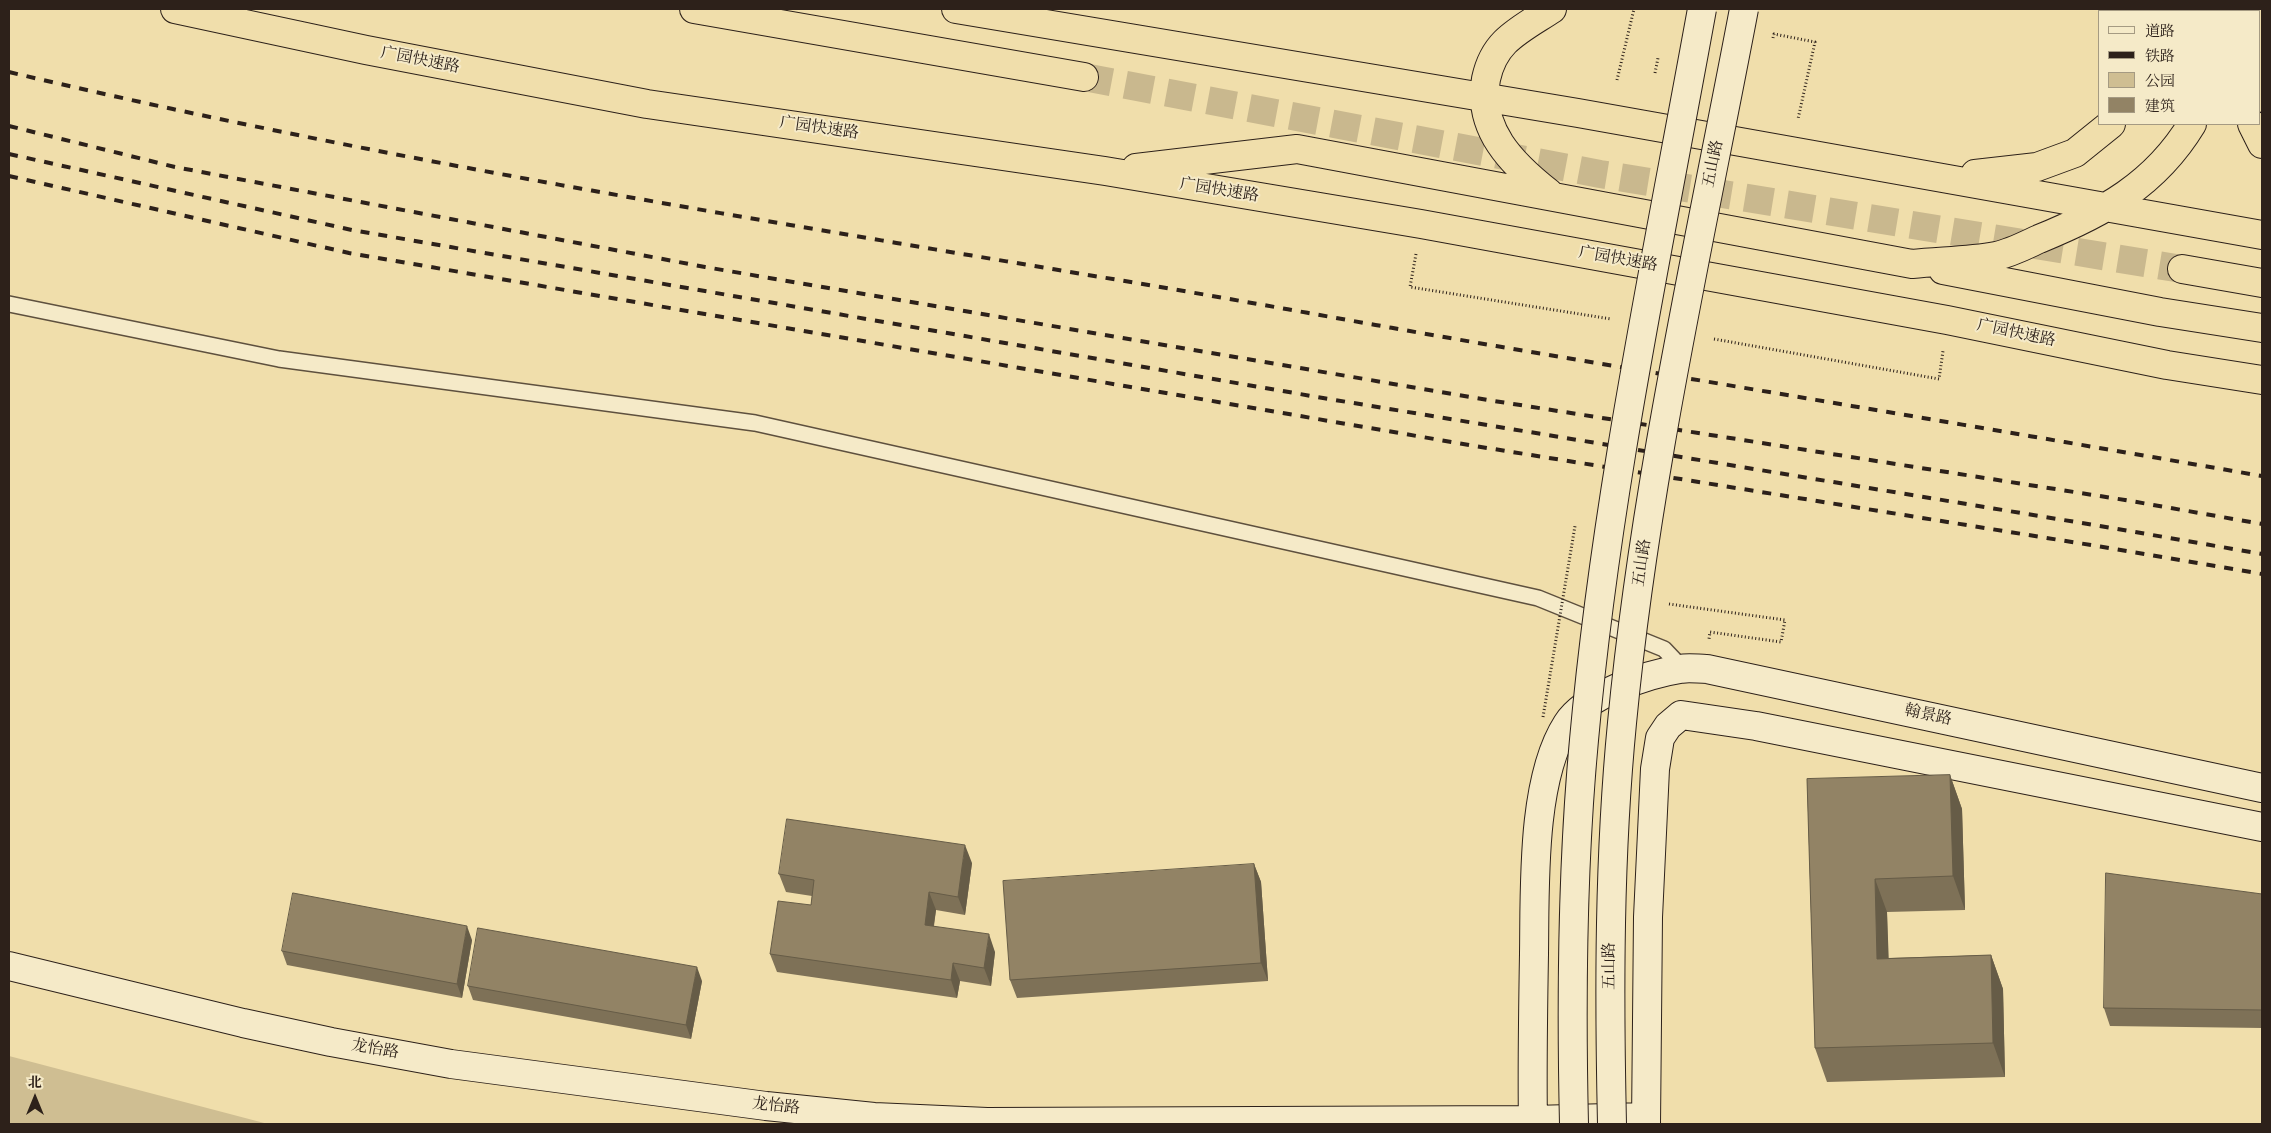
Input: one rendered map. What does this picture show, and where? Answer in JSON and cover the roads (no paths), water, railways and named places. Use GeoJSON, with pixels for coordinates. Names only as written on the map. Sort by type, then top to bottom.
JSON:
{"type":"FeatureCollection","features":[{"type":"Feature","properties":{"kind":"highway","name":"广园快速路"},"geometry":{"type":"LineString","coordinates":[[175,9],[366,50],[647,104],[1104,171],[1421,224],[1947,320],[2167,365],[2262,380]]}},
{"type":"Feature","properties":{"kind":"highway"},"geometry":{"type":"LineString","coordinates":[[694,9],[1084,77]]}},
{"type":"Feature","properties":{"kind":"highway"},"geometry":{"type":"LineString","coordinates":[[956,9],[1483,97],[2262,235]]}},
{"type":"Feature","properties":{"kind":"highway"},"geometry":{"type":"LineString","coordinates":[[1552,9],[1504,42],[1489,65],[1483,97],[1493,134],[1520,170],[1552,196]]}},
{"type":"Feature","properties":{"kind":"highway"},"geometry":{"type":"LineString","coordinates":[[1943,177],[2037,167],[2075,153],[2110,125]]}},
{"type":"Feature","properties":{"kind":"highway"},"geometry":{"type":"LineString","coordinates":[[1912,264],[1998,256],[2058,232],[2108,208],[2155,172],[2184,137],[2191,125]]}},
{"type":"Feature","properties":{"kind":"highway"},"geometry":{"type":"LineString","coordinates":[[2252,125],[2262,144]]}},
{"type":"Feature","properties":{"kind":"highway"},"geometry":{"type":"LineString","coordinates":[[1104,171],[1297,149],[2150,310],[2262,328]]}},
{"type":"Feature","properties":{"kind":"highway"},"geometry":{"type":"LineString","coordinates":[[2182,270],[2262,283]]}},
{"type":"Feature","properties":{"kind":"street"},"geometry":{"type":"LineString","coordinates":[[1574,1124],[1572,1038],[1574,907],[1579,798],[1586,719],[1603,579],[1623,442],[1702,9]]}},
{"type":"Feature","properties":{"kind":"street","name":"五山路"},"geometry":{"type":"LineString","coordinates":[[1612,1124],[1613,846],[1624,706],[1648,522],[1670,393],[1744,9]]}},
{"type":"Feature","properties":{"kind":"street","name":"翰景路"},"geometry":{"type":"LineString","coordinates":[[1533,1122],[1534,922],[1536,865],[1542,805],[1553,751],[1568,722],[1596,697],[1648,676],[1682,668],[1707,669],[2262,788]]}},
{"type":"Feature","properties":{"kind":"street"},"geometry":{"type":"LineString","coordinates":[[1646,1120],[1648,917],[1655,769],[1660,738],[1668,726],[1681,715],[1756,726],[2262,827]]}},
{"type":"Feature","properties":{"kind":"street","name":"龙怡路"},"geometry":{"type":"LineString","coordinates":[[9,966],[243,1023],[331,1042],[461,1065],[776,1107],[874,1117],[987,1122],[1533,1122],[1646,1120]]}},
{"type":"Feature","properties":{"kind":"lane"},"geometry":{"type":"LineString","coordinates":[[9,304],[279,359],[755,423],[1538,598],[1664,649],[1682,668]]}},
{"type":"Feature","properties":{"kind":"tunnel"},"geometry":{"type":"LineString","coordinates":[[1084,77],[1600,174],[2182,269]]}},
{"type":"Feature","properties":{"kind":"railway"},"geometry":{"type":"LineString","coordinates":[[9,72],[279,131],[550,183],[2262,476]]}},
{"type":"Feature","properties":{"kind":"railway"},"geometry":{"type":"LineString","coordinates":[[9,126],[175,167],[705,267],[1488,400],[2125,500],[2262,524]]}},
{"type":"Feature","properties":{"kind":"railway"},"geometry":{"type":"LineString","coordinates":[[9,154],[352,230],[1323,398],[2262,554]]}},
{"type":"Feature","properties":{"kind":"railway"},"geometry":{"type":"LineString","coordinates":[[9,176],[349,253],[1475,446],[2262,574]]}}]}
